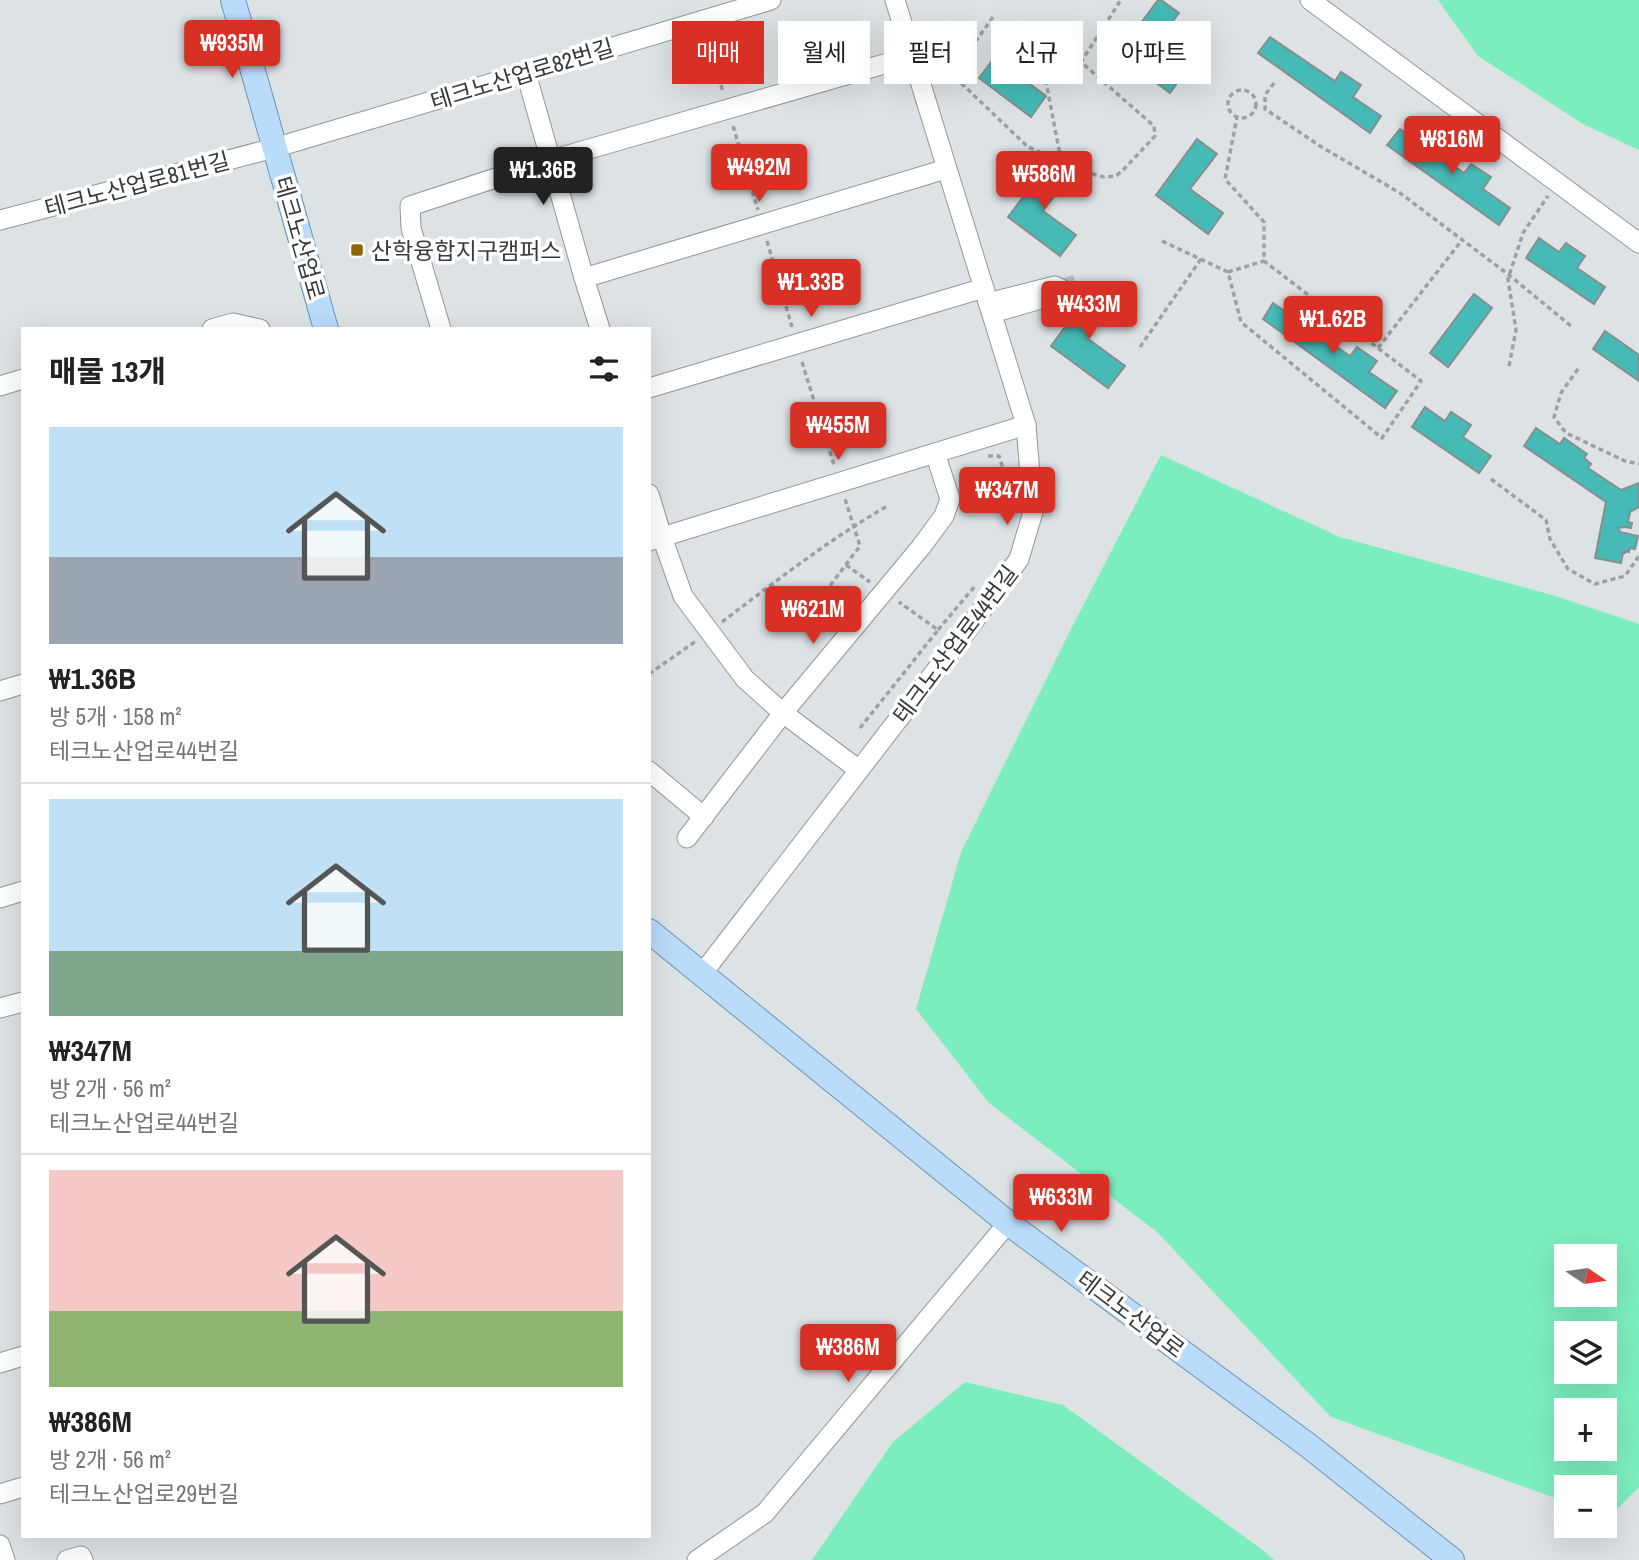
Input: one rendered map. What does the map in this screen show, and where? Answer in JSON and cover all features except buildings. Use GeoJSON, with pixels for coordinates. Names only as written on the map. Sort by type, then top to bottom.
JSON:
{"type":"FeatureCollection","features":[{"type":"Feature","properties":{"kind":"main road","name":"테크노산업로"},"geometry":{"type":"LineString","coordinates":[[233,0],[325,327]]}},
{"type":"Feature","properties":{"kind":"main road","name":"테크노산업로"},"geometry":{"type":"LineString","coordinates":[[651,933],[1008,1223],[1309,1446],[1452,1560]]}},
{"type":"Feature","properties":{"kind":"street","name":"테크노산업로82번길"},"geometry":{"type":"LineString","coordinates":[[274,148],[771,0]]}},
{"type":"Feature","properties":{"kind":"street","name":"테크노산업로44번길"},"geometry":{"type":"LineString","coordinates":[[895,0],[901,21]]}},
{"type":"Feature","properties":{"kind":"street"},"geometry":{"type":"LineString","coordinates":[[1310,0],[1639,243]]}},
{"type":"Feature","properties":{"kind":"street"},"geometry":{"type":"LineString","coordinates":[[440,327],[411,228],[410,206],[551,160],[884,64]]}},
{"type":"Feature","properties":{"kind":"street"},"geometry":{"type":"LineString","coordinates":[[526,73],[599,327]]}},
{"type":"Feature","properties":{"kind":"street","name":"테크노산업로44번길"},"geometry":{"type":"LineString","coordinates":[[702,974],[1019,559],[1033,512],[1026,425],[920,84]]}},
{"type":"Feature","properties":{"kind":"street","name":"테크노산업로81번길"},"geometry":{"type":"LineString","coordinates":[[0,220],[274,148]]}},
{"type":"Feature","properties":{"kind":"street"},"geometry":{"type":"LineString","coordinates":[[584,278],[946,169]]}},
{"type":"Feature","properties":{"kind":"street"},"geometry":{"type":"LineString","coordinates":[[651,387],[797,344],[988,302]]}},
{"type":"Feature","properties":{"kind":"street"},"geometry":{"type":"LineString","coordinates":[[219,327],[233,323],[251,327]]}},
{"type":"Feature","properties":{"kind":"street"},"geometry":{"type":"LineString","coordinates":[[0,386],[21,380]]}},
{"type":"Feature","properties":{"kind":"street"},"geometry":{"type":"LineString","coordinates":[[655,539],[1026,425]]}},
{"type":"Feature","properties":{"kind":"street"},"geometry":{"type":"LineString","coordinates":[[687,838],[783,713],[944,516],[950,499],[935,453]]}},
{"type":"Feature","properties":{"kind":"street"},"geometry":{"type":"LineString","coordinates":[[651,509],[655,539],[682,596],[745,679],[783,713],[859,770]]}},
{"type":"Feature","properties":{"kind":"street"},"geometry":{"type":"LineString","coordinates":[[0,691],[21,685]]}},
{"type":"Feature","properties":{"kind":"street"},"geometry":{"type":"LineString","coordinates":[[651,773],[704,817]]}},
{"type":"Feature","properties":{"kind":"street"},"geometry":{"type":"LineString","coordinates":[[0,898],[21,892]]}},
{"type":"Feature","properties":{"kind":"street"},"geometry":{"type":"LineString","coordinates":[[0,1008],[21,1003]]}},
{"type":"Feature","properties":{"kind":"street"},"geometry":{"type":"LineString","coordinates":[[697,1560],[765,1513],[1008,1223]]}},
{"type":"Feature","properties":{"kind":"street"},"geometry":{"type":"LineString","coordinates":[[0,1363],[21,1357]]}},
{"type":"Feature","properties":{"kind":"street"},"geometry":{"type":"LineString","coordinates":[[0,1494],[21,1488]]}},
{"type":"Feature","properties":{"kind":"street"},"geometry":{"type":"LineString","coordinates":[[0,1545],[5,1560]]}},
{"type":"Feature","properties":{"kind":"street"},"geometry":{"type":"LineString","coordinates":[[67,1560],[81,1556],[83,1560]]}},
{"type":"Feature","properties":{"kind":"path"},"geometry":{"type":"LineString","coordinates":[[1083,59],[1119,3],[1115,0]]}},
{"type":"Feature","properties":{"kind":"path"},"geometry":{"type":"LineString","coordinates":[[993,17],[961,62],[961,83],[1028,146],[1088,173],[1104,177],[1116,176],[1155,136],[1154,126],[1083,64]]}},
{"type":"Feature","properties":{"kind":"path"},"geometry":{"type":"LineString","coordinates":[[703,20],[797,344],[860,546],[820,599]]}},
{"type":"Feature","properties":{"kind":"path"},"geometry":{"type":"LineString","coordinates":[[1274,83],[1265,95],[1265,109],[1320,146],[1401,193],[1571,326]]}},
{"type":"Feature","properties":{"kind":"path"},"geometry":{"type":"LineString","coordinates":[[1046,84],[1061,161]]}},
{"type":"Feature","properties":{"kind":"path"},"geometry":{"type":"LineString","coordinates":[[1239,90],[1248,91],[1255,103],[1253,112],[1241,118],[1233,115],[1228,107],[1231,95],[1239,90]]}},
{"type":"Feature","properties":{"kind":"path"},"geometry":{"type":"LineString","coordinates":[[1255,103],[1265,103]]}},
{"type":"Feature","properties":{"kind":"path"},"geometry":{"type":"LineString","coordinates":[[1237,117],[1225,179],[1264,222],[1264,261]]}},
{"type":"Feature","properties":{"kind":"path"},"geometry":{"type":"LineString","coordinates":[[1509,366],[1516,330],[1509,275],[1523,233],[1558,183]]}},
{"type":"Feature","properties":{"kind":"path"},"geometry":{"type":"LineString","coordinates":[[1378,348],[1462,240]]}},
{"type":"Feature","properties":{"kind":"path"},"geometry":{"type":"LineString","coordinates":[[1162,241],[1228,272],[1264,261]]}},
{"type":"Feature","properties":{"kind":"path"},"geometry":{"type":"LineString","coordinates":[[1140,347],[1201,259]]}},
{"type":"Feature","properties":{"kind":"path"},"geometry":{"type":"LineString","coordinates":[[1228,272],[1241,322],[1382,438],[1420,381],[1264,261]]}},
{"type":"Feature","properties":{"kind":"path"},"geometry":{"type":"LineString","coordinates":[[1578,369],[1561,393],[1554,417],[1566,433],[1625,461],[1639,464]]}},
{"type":"Feature","properties":{"kind":"path"},"geometry":{"type":"LineString","coordinates":[[984,456],[999,456],[1011,493],[1012,522]]}},
{"type":"Feature","properties":{"kind":"path"},"geometry":{"type":"LineString","coordinates":[[1491,479],[1546,520],[1550,539],[1568,569],[1595,584],[1625,576],[1639,555]]}},
{"type":"Feature","properties":{"kind":"path"},"geometry":{"type":"LineString","coordinates":[[651,673],[854,525],[889,505]]}},
{"type":"Feature","properties":{"kind":"path"},"geometry":{"type":"LineString","coordinates":[[860,728],[982,578]]}},
{"type":"Feature","properties":{"kind":"path"},"geometry":{"type":"LineString","coordinates":[[892,597],[938,630]]}},
{"type":"Feature","properties":{"kind":"green space"},"geometry":{"type":"Polygon","coordinates":[[[1438,0],[1639,0],[1639,150],[1583,124],[1478,56],[1438,0]]]}},
{"type":"Feature","properties":{"kind":"green space"},"geometry":{"type":"Polygon","coordinates":[[[1161,455],[1340,537],[1552,595],[1639,624],[1639,1487],[1617,1509],[1617,1475],[1554,1475],[1554,1498],[1331,1417],[1157,1232],[989,1103],[916,1009],[961,852],[1161,455]]]}},
{"type":"Feature","properties":{"kind":"green space"},"geometry":{"type":"Polygon","coordinates":[[[965,1382],[1063,1405],[1274,1560],[812,1560],[893,1442],[965,1382]]]}},
{"type":"Feature","properties":{"kind":"tunnel"},"geometry":{"type":"LineString","coordinates":[[1061,289],[1076,284]]}},
{"type":"Feature","properties":{"kind":"place","name":"산학융합지구캠퍼스"},"geometry":{"type":"Point","coordinates":[357,250]}}]}
